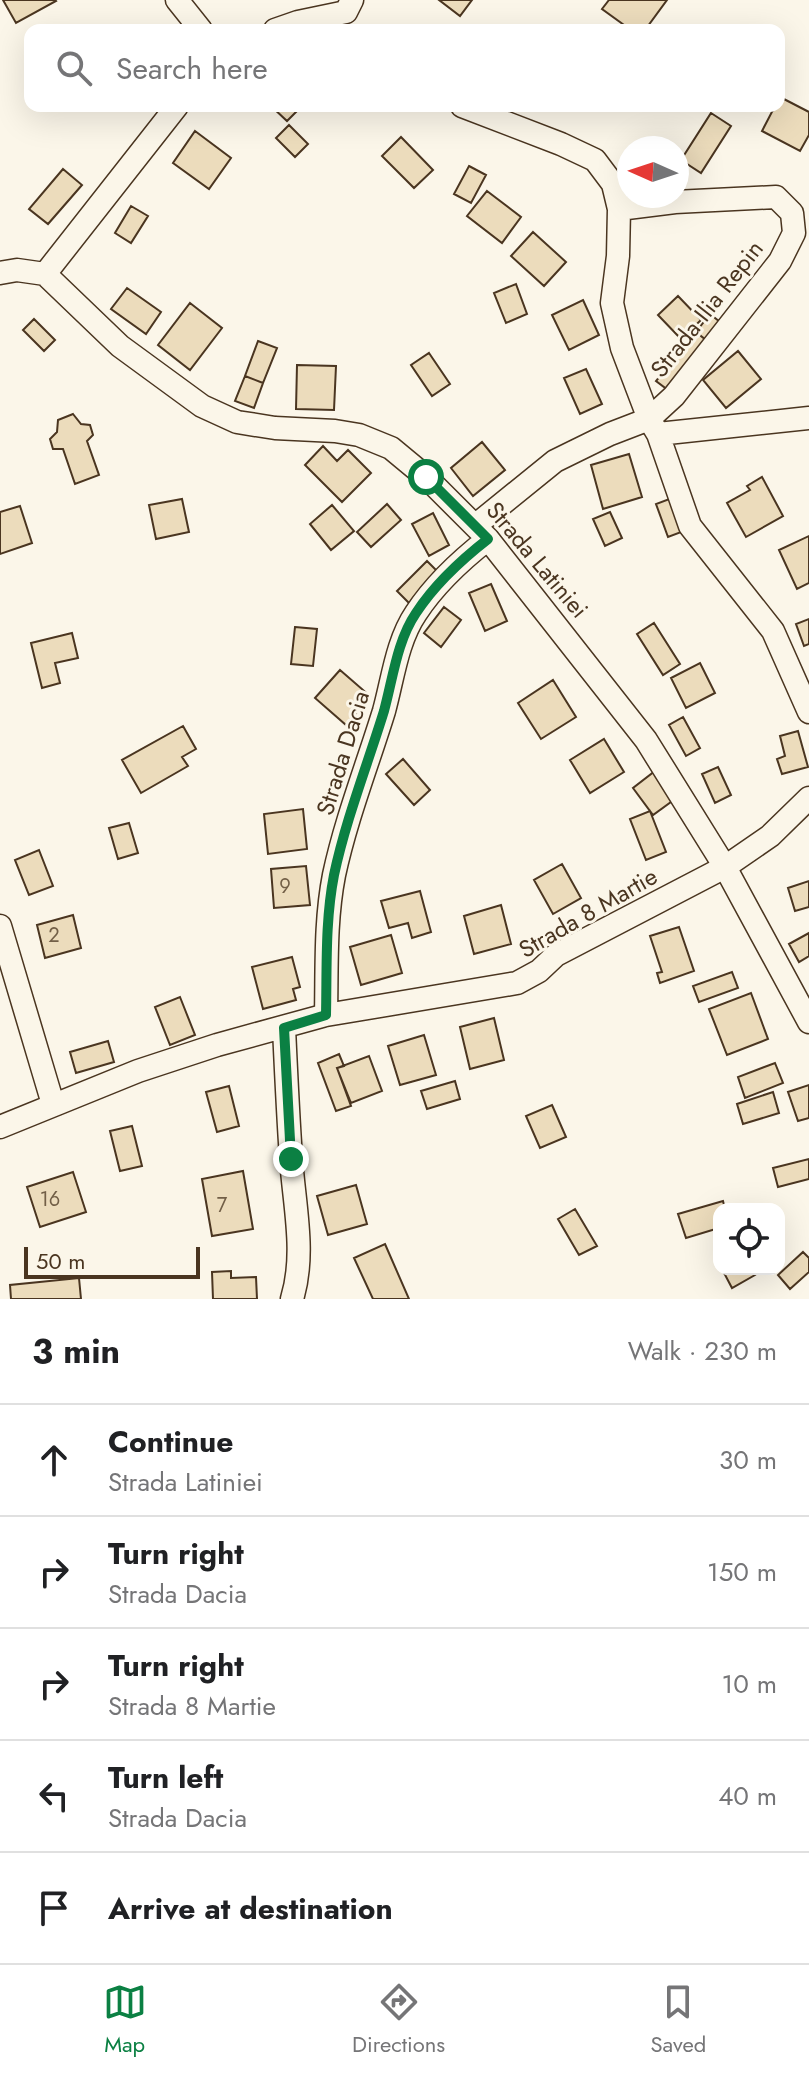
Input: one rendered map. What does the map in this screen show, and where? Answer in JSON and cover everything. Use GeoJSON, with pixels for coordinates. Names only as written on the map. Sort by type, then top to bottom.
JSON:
{"type":"FeatureCollection","features":[{"type":"Feature","properties":{"kind":"street"},"geometry":{"type":"LineString","coordinates":[[177,0],[196,24]]}},
{"type":"Feature","properties":{"kind":"street"},"geometry":{"type":"LineString","coordinates":[[292,24],[349,14]]}},
{"type":"Feature","properties":{"kind":"street"},"geometry":{"type":"LineString","coordinates":[[0,273],[17,270],[45,274],[172,112]]}},
{"type":"Feature","properties":{"kind":"street","name":"Strada Ilia Repin"},"geometry":{"type":"LineString","coordinates":[[478,112],[595,160],[613,184],[619,209],[618,256],[612,303],[622,348],[690,526],[773,631],[809,712]]}},
{"type":"Feature","properties":{"kind":"street","name":"Strada Ilia Repin"},"geometry":{"type":"LineString","coordinates":[[619,209],[675,202],[776,197],[792,213],[794,233],[780,261],[653,427]]}},
{"type":"Feature","properties":{"kind":"street","name":"Strada Latiniei"},"geometry":{"type":"LineString","coordinates":[[45,274],[120,346],[202,406],[237,422],[359,435],[391,448],[426,477],[482,532],[646,740],[725,867],[809,1022]]}},
{"type":"Feature","properties":{"kind":"street","name":"Strada Ilia Repin"},"geometry":{"type":"LineString","coordinates":[[482,532],[555,461],[610,434],[653,427],[809,418]]}},
{"type":"Feature","properties":{"kind":"street","name":"Strada Dacia"},"geometry":{"type":"LineString","coordinates":[[326,1015],[328,917],[334,874],[404,635],[416,613],[482,532]]}},
{"type":"Feature","properties":{"kind":"street","name":"Strada 8 Martie"},"geometry":{"type":"LineString","coordinates":[[0,1127],[53,1104],[217,1045],[326,1015],[517,983],[539,971],[556,955],[725,867],[770,836],[809,798]]}},
{"type":"Feature","properties":{"kind":"street"},"geometry":{"type":"LineString","coordinates":[[0,926],[53,1104]]}},
{"type":"Feature","properties":{"kind":"street"},"geometry":{"type":"LineString","coordinates":[[284,1028],[299,1256],[298,1280],[292,1299]]}},
{"type":"Feature","properties":{"kind":"building"},"geometry":{"type":"Polygon","coordinates":[[[3,0],[55,0],[56,1],[16,23],[3,0]]]}},
{"type":"Feature","properties":{"kind":"building"},"geometry":{"type":"Polygon","coordinates":[[[439,0],[472,0],[460,16],[439,0]]]}},
{"type":"Feature","properties":{"kind":"building"},"geometry":{"type":"Polygon","coordinates":[[[609,0],[667,0],[649,24],[623,24],[602,9],[609,0]]]}},
{"type":"Feature","properties":{"kind":"building"},"geometry":{"type":"Polygon","coordinates":[[[785,100],[809,112],[809,135],[800,151],[762,131],[772,112],[785,112],[785,100]]]}},
{"type":"Feature","properties":{"kind":"building"},"geometry":{"type":"Polygon","coordinates":[[[277,112],[296,112],[287,121],[277,112]]]}},
{"type":"Feature","properties":{"kind":"building"},"geometry":{"type":"Polygon","coordinates":[[[711,113],[731,126],[701,173],[689,165],[689,147],[711,113]]]}},
{"type":"Feature","properties":{"kind":"building"},"geometry":{"type":"Polygon","coordinates":[[[289,125],[308,144],[295,157],[276,138],[289,125]]]}},
{"type":"Feature","properties":{"kind":"building"},"geometry":{"type":"Polygon","coordinates":[[[195,131],[231,158],[209,189],[173,163],[195,131]]]}},
{"type":"Feature","properties":{"kind":"building"},"geometry":{"type":"Polygon","coordinates":[[[401,137],[433,170],[414,188],[382,156],[401,137]]]}},
{"type":"Feature","properties":{"kind":"building"},"geometry":{"type":"Polygon","coordinates":[[[469,166],[486,175],[471,203],[454,194],[469,166]]]}},
{"type":"Feature","properties":{"kind":"building"},"geometry":{"type":"Polygon","coordinates":[[[63,169],[82,185],[48,224],[29,209],[63,169]]]}},
{"type":"Feature","properties":{"kind":"building"},"geometry":{"type":"Polygon","coordinates":[[[487,191],[521,217],[502,243],[467,216],[487,191]]]}},
{"type":"Feature","properties":{"kind":"building"},"geometry":{"type":"Polygon","coordinates":[[[131,206],[148,216],[131,243],[115,233],[131,206]]]}},
{"type":"Feature","properties":{"kind":"building"},"geometry":{"type":"Polygon","coordinates":[[[533,232],[566,262],[544,286],[511,256],[533,232]]]}},
{"type":"Feature","properties":{"kind":"building"},"geometry":{"type":"Polygon","coordinates":[[[516,284],[527,314],[506,323],[494,293],[516,284]]]}},
{"type":"Feature","properties":{"kind":"building"},"geometry":{"type":"Polygon","coordinates":[[[127,288],[161,312],[146,334],[111,309],[127,288]]]}},
{"type":"Feature","properties":{"kind":"building"},"geometry":{"type":"Polygon","coordinates":[[[678,296],[701,320],[681,339],[658,315],[678,296]]]}},
{"type":"Feature","properties":{"kind":"building"},"geometry":{"type":"Polygon","coordinates":[[[583,300],[599,335],[569,350],[552,315],[583,300]]]}},
{"type":"Feature","properties":{"kind":"building"},"geometry":{"type":"Polygon","coordinates":[[[190,303],[222,328],[190,370],[158,345],[190,303]]]}},
{"type":"Feature","properties":{"kind":"building"},"geometry":{"type":"Polygon","coordinates":[[[710,314],[725,326],[711,344],[696,332],[710,314]]]}},
{"type":"Feature","properties":{"kind":"building"},"geometry":{"type":"Polygon","coordinates":[[[34,319],[55,340],[44,351],[23,330],[34,319]]]}},
{"type":"Feature","properties":{"kind":"building"},"geometry":{"type":"Polygon","coordinates":[[[696,332],[711,344],[672,393],[656,381],[696,332]]]}},
{"type":"Feature","properties":{"kind":"building"},"geometry":{"type":"Polygon","coordinates":[[[258,341],[277,348],[263,383],[245,376],[258,341]]]}},
{"type":"Feature","properties":{"kind":"building"},"geometry":{"type":"Polygon","coordinates":[[[738,351],[761,379],[726,408],[703,380],[738,351]]]}},
{"type":"Feature","properties":{"kind":"building"},"geometry":{"type":"Polygon","coordinates":[[[429,353],[450,384],[432,396],[411,365],[429,353]]]}},
{"type":"Feature","properties":{"kind":"building"},"geometry":{"type":"Polygon","coordinates":[[[297,365],[336,366],[334,410],[296,409],[297,365]]]}},
{"type":"Feature","properties":{"kind":"building"},"geometry":{"type":"Polygon","coordinates":[[[586,369],[602,404],[580,414],[564,378],[586,369]]]}},
{"type":"Feature","properties":{"kind":"building"},"geometry":{"type":"Polygon","coordinates":[[[245,376],[263,383],[254,408],[235,401],[245,376]]]}},
{"type":"Feature","properties":{"kind":"building"},"geometry":{"type":"Polygon","coordinates":[[[73,414],[81,424],[90,425],[93,435],[87,441],[99,475],[75,484],[63,449],[53,449],[50,439],[57,432],[58,420],[73,414]]]}},
{"type":"Feature","properties":{"kind":"building"},"geometry":{"type":"Polygon","coordinates":[[[482,442],[505,470],[473,496],[451,468],[482,442]]]}},
{"type":"Feature","properties":{"kind":"building"},"geometry":{"type":"Polygon","coordinates":[[[323,446],[337,461],[348,450],[371,473],[342,502],[305,465],[323,446]]]}},
{"type":"Feature","properties":{"kind":"building"},"geometry":{"type":"Polygon","coordinates":[[[629,454],[642,497],[603,509],[591,465],[629,454]]]}},
{"type":"Feature","properties":{"kind":"building"},"geometry":{"type":"Polygon","coordinates":[[[762,477],[783,516],[746,537],[727,503],[750,490],[747,486],[762,477]]]}},
{"type":"Feature","properties":{"kind":"building"},"geometry":{"type":"Polygon","coordinates":[[[672,498],[684,531],[668,537],[656,504],[672,498]]]}},
{"type":"Feature","properties":{"kind":"building"},"geometry":{"type":"Polygon","coordinates":[[[182,499],[189,532],[156,539],[149,505],[182,499]]]}},
{"type":"Feature","properties":{"kind":"building"},"geometry":{"type":"Polygon","coordinates":[[[387,504],[401,520],[371,547],[357,532],[387,504]]]}},
{"type":"Feature","properties":{"kind":"building"},"geometry":{"type":"Polygon","coordinates":[[[332,505],[354,531],[331,550],[310,524],[332,505]]]}},
{"type":"Feature","properties":{"kind":"building"},"geometry":{"type":"Polygon","coordinates":[[[20,506],[32,543],[0,554],[0,512],[20,506]]]}},
{"type":"Feature","properties":{"kind":"building"},"geometry":{"type":"Polygon","coordinates":[[[610,512],[622,538],[605,546],[593,519],[610,512]]]}},
{"type":"Feature","properties":{"kind":"building"},"geometry":{"type":"Polygon","coordinates":[[[433,513],[449,545],[429,556],[412,524],[433,513]]]}},
{"type":"Feature","properties":{"kind":"building"},"geometry":{"type":"Polygon","coordinates":[[[809,536],[809,583],[797,589],[779,550],[809,536]]]}},
{"type":"Feature","properties":{"kind":"building"},"geometry":{"type":"Polygon","coordinates":[[[427,561],[441,575],[411,605],[397,591],[427,561]]]}},
{"type":"Feature","properties":{"kind":"building"},"geometry":{"type":"Polygon","coordinates":[[[491,584],[507,621],[485,631],[469,593],[491,584]]]}},
{"type":"Feature","properties":{"kind":"building"},"geometry":{"type":"Polygon","coordinates":[[[444,607],[461,620],[441,647],[424,633],[444,607]]]}},
{"type":"Feature","properties":{"kind":"building"},"geometry":{"type":"Polygon","coordinates":[[[809,619],[809,644],[804,646],[796,624],[809,619]]]}},
{"type":"Feature","properties":{"kind":"building"},"geometry":{"type":"Polygon","coordinates":[[[654,623],[680,664],[663,675],[637,634],[654,623]]]}},
{"type":"Feature","properties":{"kind":"building"},"geometry":{"type":"Polygon","coordinates":[[[295,627],[317,629],[313,666],[291,664],[295,627]]]}},
{"type":"Feature","properties":{"kind":"building"},"geometry":{"type":"Polygon","coordinates":[[[72,633],[78,658],[55,663],[60,683],[42,688],[31,643],[72,633]]]}},
{"type":"Feature","properties":{"kind":"building"},"geometry":{"type":"Polygon","coordinates":[[[700,663],[715,693],[686,708],[671,678],[700,663]]]}},
{"type":"Feature","properties":{"kind":"building"},"geometry":{"type":"Polygon","coordinates":[[[340,670],[370,696],[346,725],[315,698],[340,670]]]}},
{"type":"Feature","properties":{"kind":"building"},"geometry":{"type":"Polygon","coordinates":[[[553,680],[576,717],[541,739],[518,703],[553,680]]]}},
{"type":"Feature","properties":{"kind":"building"},"geometry":{"type":"Polygon","coordinates":[[[683,717],[700,748],[686,756],[669,725],[683,717]]]}},
{"type":"Feature","properties":{"kind":"building"},"geometry":{"type":"Polygon","coordinates":[[[183,726],[196,749],[182,757],[188,766],[141,793],[122,760],[183,726]]]}},
{"type":"Feature","properties":{"kind":"building"},"geometry":{"type":"Polygon","coordinates":[[[798,731],[808,767],[782,774],[777,759],[785,756],[780,736],[798,731]]]}},
{"type":"Feature","properties":{"kind":"building"},"geometry":{"type":"Polygon","coordinates":[[[604,739],[624,772],[590,793],[570,760],[604,739]]]}},
{"type":"Feature","properties":{"kind":"building"},"geometry":{"type":"Polygon","coordinates":[[[403,759],[430,790],[414,805],[386,774],[403,759]]]}},
{"type":"Feature","properties":{"kind":"building"},"geometry":{"type":"Polygon","coordinates":[[[718,767],[731,795],[715,803],[702,774],[718,767]]]}},
{"type":"Feature","properties":{"kind":"building"},"geometry":{"type":"Polygon","coordinates":[[[655,771],[675,799],[653,815],[633,788],[655,771]]]}},
{"type":"Feature","properties":{"kind":"building"},"geometry":{"type":"Polygon","coordinates":[[[303,809],[307,849],[268,854],[264,814],[303,809]]]}},
{"type":"Feature","properties":{"kind":"building"},"geometry":{"type":"Polygon","coordinates":[[[650,811],[666,852],[646,860],[630,819],[650,811]]]}},
{"type":"Feature","properties":{"kind":"building"},"geometry":{"type":"Polygon","coordinates":[[[129,823],[138,853],[118,859],[109,828],[129,823]]]}},
{"type":"Feature","properties":{"kind":"building"},"geometry":{"type":"Polygon","coordinates":[[[39,850],[53,886],[29,895],[15,860],[39,850]]]}},
{"type":"Feature","properties":{"kind":"building"},"geometry":{"type":"Polygon","coordinates":[[[562,864],[581,898],[553,914],[534,880],[562,864]]]}},
{"type":"Feature","properties":{"kind":"building"},"geometry":{"type":"Polygon","coordinates":[[[306,866],[310,905],[274,908],[271,869],[306,866]]]}},
{"type":"Feature","properties":{"kind":"building"},"geometry":{"type":"Polygon","coordinates":[[[809,881],[809,907],[795,911],[788,888],[809,881]]]}},
{"type":"Feature","properties":{"kind":"building"},"geometry":{"type":"Polygon","coordinates":[[[420,891],[431,932],[412,938],[408,923],[389,928],[381,901],[420,891]]]}},
{"type":"Feature","properties":{"kind":"building"},"geometry":{"type":"Polygon","coordinates":[[[501,905],[511,944],[474,954],[464,916],[501,905]]]}},
{"type":"Feature","properties":{"kind":"building"},"geometry":{"type":"Polygon","coordinates":[[[73,915],[81,948],[45,958],[37,925],[73,915]]]}},
{"type":"Feature","properties":{"kind":"building"},"geometry":{"type":"Polygon","coordinates":[[[679,927],[694,971],[660,983],[657,973],[662,972],[650,936],[679,927]]]}},
{"type":"Feature","properties":{"kind":"building"},"geometry":{"type":"Polygon","coordinates":[[[809,933],[809,956],[799,962],[789,944],[809,933]]]}},
{"type":"Feature","properties":{"kind":"building"},"geometry":{"type":"Polygon","coordinates":[[[391,935],[402,973],[361,985],[350,947],[391,935]]]}},
{"type":"Feature","properties":{"kind":"building"},"geometry":{"type":"Polygon","coordinates":[[[292,957],[300,987],[293,989],[296,1000],[263,1009],[252,967],[292,957]]]}},
{"type":"Feature","properties":{"kind":"building"},"geometry":{"type":"Polygon","coordinates":[[[732,972],[738,988],[699,1002],[693,986],[732,972]]]}},
{"type":"Feature","properties":{"kind":"building"},"geometry":{"type":"Polygon","coordinates":[[[751,993],[768,1039],[727,1055],[709,1009],[751,993]]]}},
{"type":"Feature","properties":{"kind":"building"},"geometry":{"type":"Polygon","coordinates":[[[180,997],[195,1035],[170,1045],[155,1007],[180,997]]]}},
{"type":"Feature","properties":{"kind":"building"},"geometry":{"type":"Polygon","coordinates":[[[494,1018],[504,1060],[470,1069],[460,1027],[494,1018]]]}},
{"type":"Feature","properties":{"kind":"building"},"geometry":{"type":"Polygon","coordinates":[[[424,1035],[436,1075],[400,1085],[388,1046],[424,1035]]]}},
{"type":"Feature","properties":{"kind":"building"},"geometry":{"type":"Polygon","coordinates":[[[108,1041],[114,1062],[76,1073],[70,1052],[108,1041]]]}},
{"type":"Feature","properties":{"kind":"building"},"geometry":{"type":"Polygon","coordinates":[[[339,1054],[344,1066],[337,1068],[351,1106],[336,1111],[318,1063],[339,1054]]]}},
{"type":"Feature","properties":{"kind":"building"},"geometry":{"type":"Polygon","coordinates":[[[369,1056],[382,1091],[351,1103],[337,1068],[369,1056]]]}},
{"type":"Feature","properties":{"kind":"building"},"geometry":{"type":"Polygon","coordinates":[[[775,1063],[783,1083],[745,1098],[738,1077],[775,1063]]]}},
{"type":"Feature","properties":{"kind":"building"},"geometry":{"type":"Polygon","coordinates":[[[455,1081],[460,1099],[427,1109],[421,1091],[455,1081]]]}},
{"type":"Feature","properties":{"kind":"building"},"geometry":{"type":"Polygon","coordinates":[[[809,1085],[809,1118],[798,1121],[788,1092],[809,1085]]]}},
{"type":"Feature","properties":{"kind":"building"},"geometry":{"type":"Polygon","coordinates":[[[229,1086],[239,1126],[217,1132],[206,1092],[229,1086]]]}},
{"type":"Feature","properties":{"kind":"building"},"geometry":{"type":"Polygon","coordinates":[[[773,1092],[779,1113],[743,1124],[737,1104],[773,1092]]]}},
{"type":"Feature","properties":{"kind":"building"},"geometry":{"type":"Polygon","coordinates":[[[552,1105],[566,1137],[540,1148],[526,1116],[552,1105]]]}},
{"type":"Feature","properties":{"kind":"building"},"geometry":{"type":"Polygon","coordinates":[[[132,1126],[142,1166],[120,1171],[110,1131],[132,1126]]]}},
{"type":"Feature","properties":{"kind":"building"},"geometry":{"type":"Polygon","coordinates":[[[809,1159],[809,1179],[778,1187],[773,1168],[809,1159]]]}},
{"type":"Feature","properties":{"kind":"building"},"geometry":{"type":"Polygon","coordinates":[[[243,1171],[253,1229],[212,1236],[202,1179],[243,1171]]]}},
{"type":"Feature","properties":{"kind":"building"},"geometry":{"type":"Polygon","coordinates":[[[73,1172],[86,1212],[40,1227],[27,1187],[73,1172]]]}},
{"type":"Feature","properties":{"kind":"building"},"geometry":{"type":"Polygon","coordinates":[[[356,1185],[367,1224],[328,1235],[317,1196],[356,1185]]]}},
{"type":"Feature","properties":{"kind":"building"},"geometry":{"type":"Polygon","coordinates":[[[713,1204],[713,1230],[686,1238],[678,1214],[713,1204]]]}},
{"type":"Feature","properties":{"kind":"building"},"geometry":{"type":"Polygon","coordinates":[[[575,1209],[597,1246],[579,1255],[558,1219],[575,1209]]]}},
{"type":"Feature","properties":{"kind":"building"},"geometry":{"type":"Polygon","coordinates":[[[385,1244],[409,1299],[373,1299],[354,1258],[385,1244]]]}},
{"type":"Feature","properties":{"kind":"building"},"geometry":{"type":"Polygon","coordinates":[[[803,1252],[809,1258],[809,1272],[790,1289],[778,1275],[785,1275],[785,1269],[803,1252]]]}},
{"type":"Feature","properties":{"kind":"building"},"geometry":{"type":"Polygon","coordinates":[[[231,1271],[231,1278],[256,1277],[257,1299],[213,1299],[212,1272],[231,1271]]]}},
{"type":"Feature","properties":{"kind":"building"},"geometry":{"type":"Polygon","coordinates":[[[725,1275],[755,1275],[732,1288],[725,1275]]]}},
{"type":"Feature","properties":{"kind":"building"},"geometry":{"type":"Polygon","coordinates":[[[79,1278],[81,1299],[11,1299],[10,1285],[79,1278]]]}},
{"type":"Feature","properties":{"kind":"route"},"geometry":{"type":"LineString","coordinates":[[291,1159],[284,1028],[326,1015],[328,917],[334,874],[404,635],[416,613],[444,578],[488,539],[426,477]]}}]}
